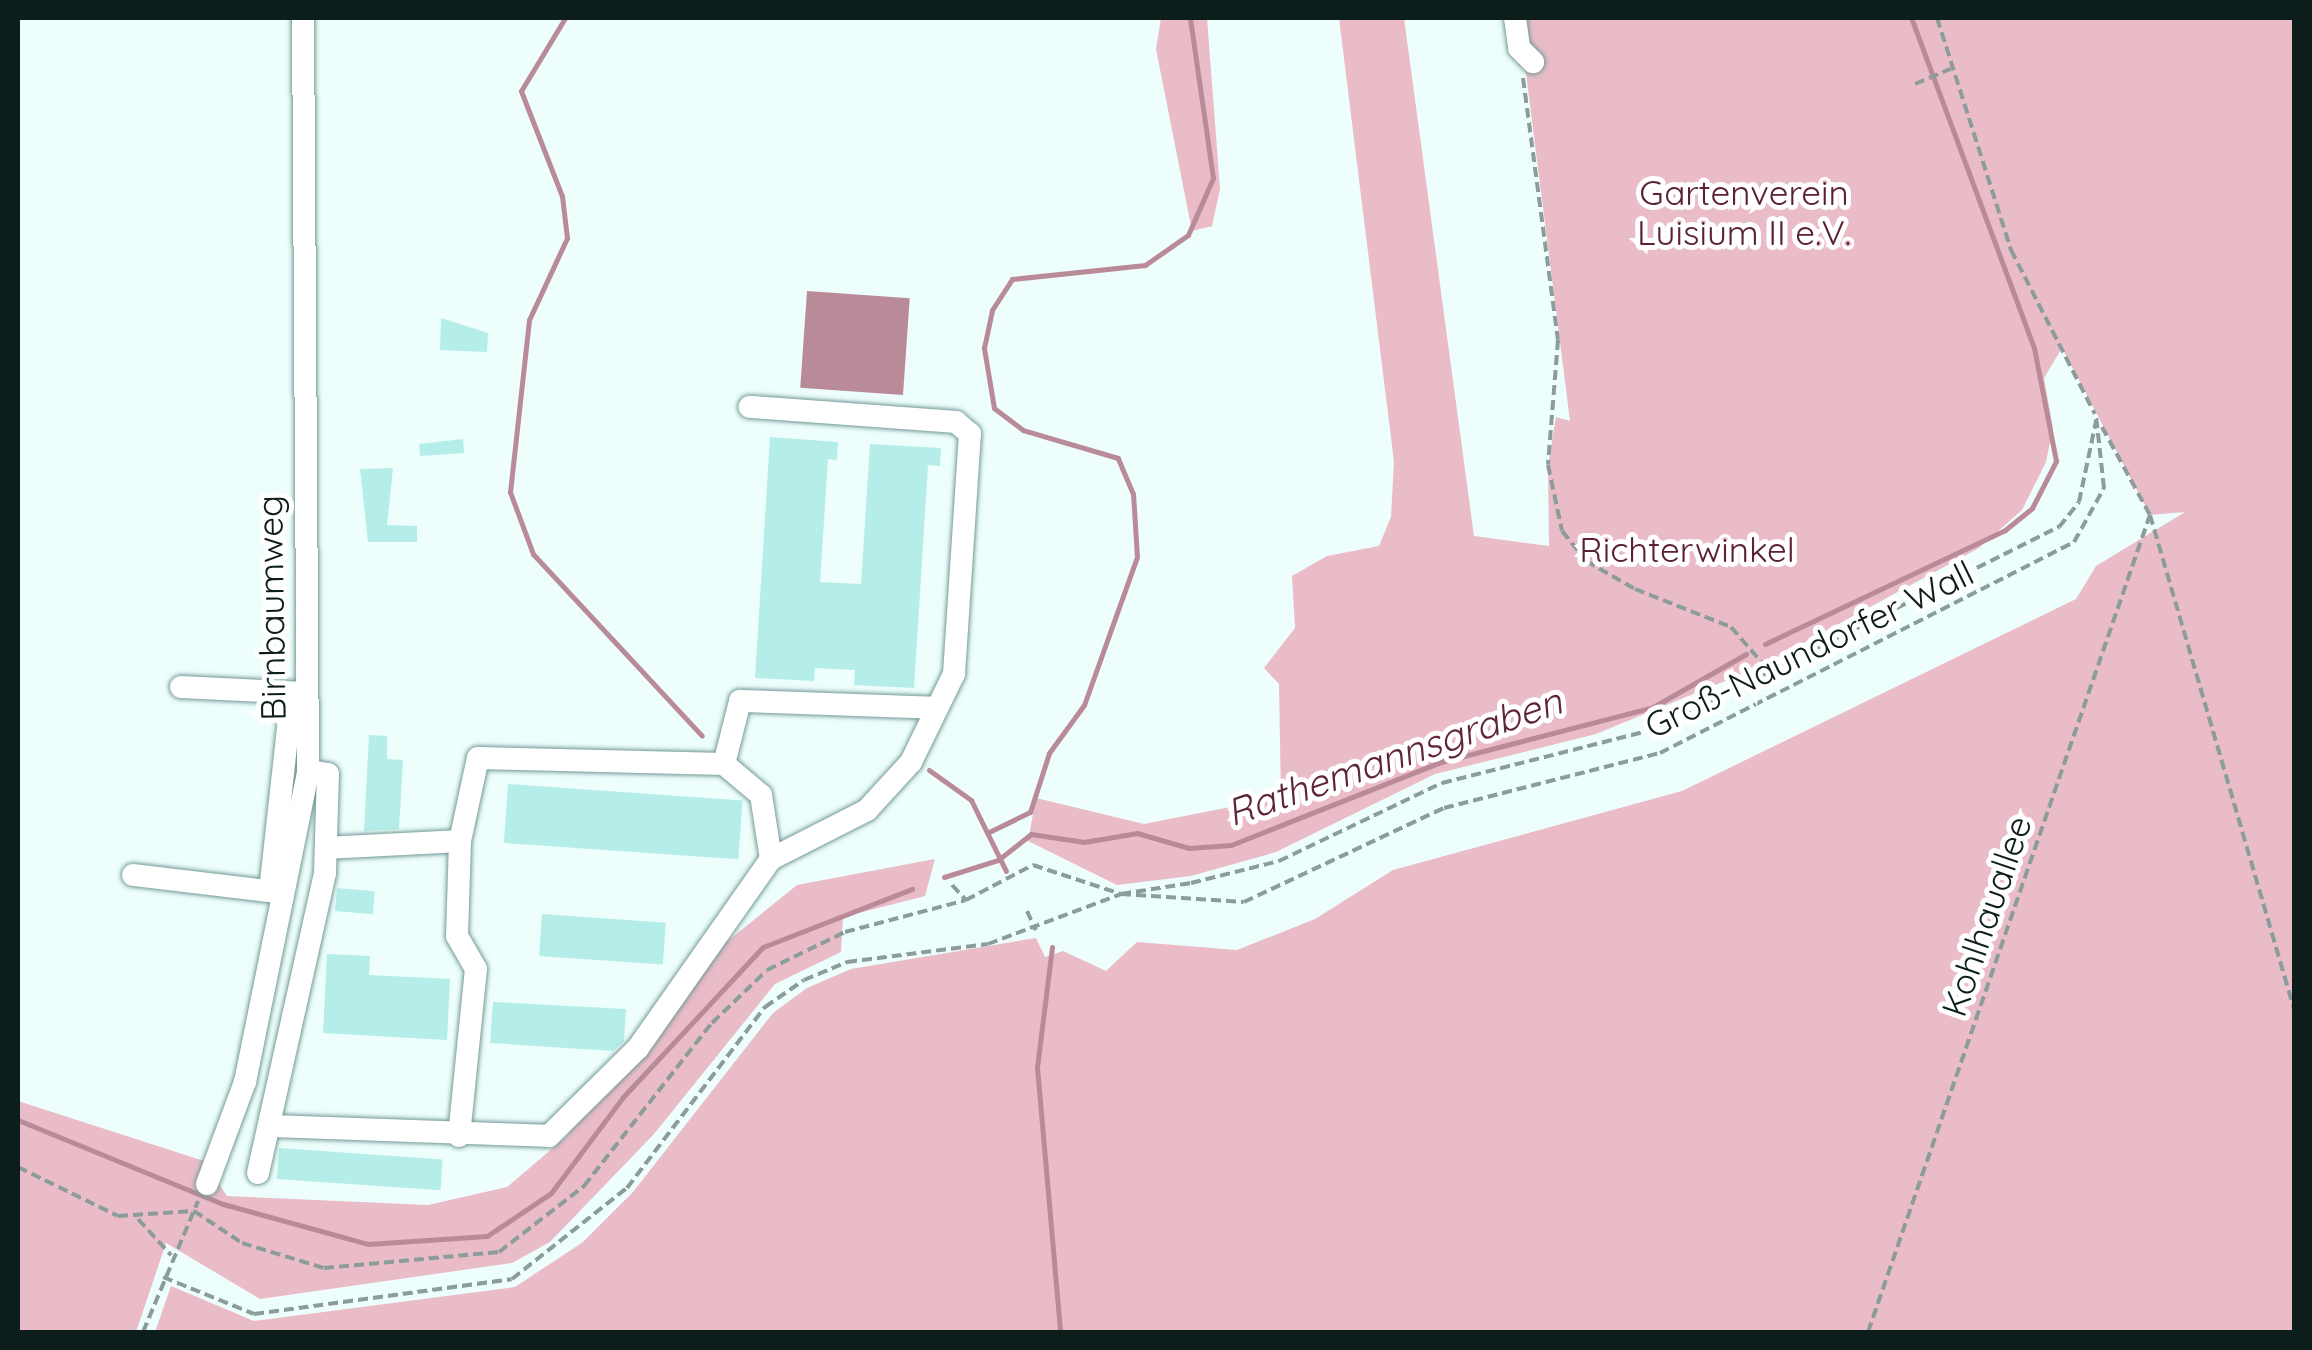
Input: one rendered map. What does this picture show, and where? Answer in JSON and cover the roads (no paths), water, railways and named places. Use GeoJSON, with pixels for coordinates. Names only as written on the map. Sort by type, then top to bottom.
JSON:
{"type":"FeatureCollection","features":[{"type":"Feature","properties":{"kind":"street","name":"Birnbaumweg"},"geometry":{"type":"LineString","coordinates":[[203,1193],[244,1082],[278,892],[308,771],[300,693],[303,18]]}},
{"type":"Feature","properties":{"kind":"street"},"geometry":{"type":"LineString","coordinates":[[1515,18],[1526,55]]}},
{"type":"Feature","properties":{"kind":"street"},"geometry":{"type":"LineString","coordinates":[[268,1126],[459,1136],[549,1136],[582,1112],[638,1048],[771,859],[866,810],[912,762],[954,674],[970,434],[956,422],[750,407]]}},
{"type":"Feature","properties":{"kind":"street"},"geometry":{"type":"LineString","coordinates":[[133,875],[278,892],[300,693],[181,687]]}},
{"type":"Feature","properties":{"kind":"street"},"geometry":{"type":"LineString","coordinates":[[724,764],[740,701],[937,708]]}},
{"type":"Feature","properties":{"kind":"street"},"geometry":{"type":"LineString","coordinates":[[459,1136],[476,969],[457,936],[460,841],[478,758],[724,764],[761,794],[771,859]]}},
{"type":"Feature","properties":{"kind":"street"},"geometry":{"type":"LineString","coordinates":[[258,1173],[326,848],[328,774],[308,771]]}},
{"type":"Feature","properties":{"kind":"street"},"geometry":{"type":"LineString","coordinates":[[326,848],[460,841]]}},
{"type":"Feature","properties":{"kind":"waterway"},"geometry":{"type":"LineString","coordinates":[[565,18],[521,91],[562,196],[567,238],[529,320],[510,492],[533,554],[702,736]]}},
{"type":"Feature","properties":{"kind":"waterway"},"geometry":{"type":"LineString","coordinates":[[989,832],[1030,812],[1049,753],[1084,705],[1137,557],[1133,494],[1118,458],[1023,430],[994,408],[984,348],[992,310],[1012,279],[1145,265],[1188,235],[1213,178],[1190,18]]}},
{"type":"Feature","properties":{"kind":"waterway","name":"Rathemannsgraben"},"geometry":{"type":"LineString","coordinates":[[1765,644],[2005,530],[2032,508],[2056,461],[2034,348],[1911,18]]}},
{"type":"Feature","properties":{"kind":"waterway","name":"Rathemannsgraben"},"geometry":{"type":"LineString","coordinates":[[998,860],[1031,834],[1084,842],[1137,833],[1189,848],[1231,845],[1441,762],[1653,707],[1746,654]]}},
{"type":"Feature","properties":{"kind":"waterway"},"geometry":{"type":"LineString","coordinates":[[929,770],[971,800],[1006,871]]}},
{"type":"Feature","properties":{"kind":"waterway"},"geometry":{"type":"LineString","coordinates":[[944,877],[998,860]]}},
{"type":"Feature","properties":{"kind":"waterway"},"geometry":{"type":"LineString","coordinates":[[18,1120],[223,1204],[368,1244],[487,1236],[551,1193],[623,1097],[763,947],[912,889]]}},
{"type":"Feature","properties":{"kind":"waterway"},"geometry":{"type":"LineString","coordinates":[[1052,947],[1037,1067],[1060,1332]]}},
{"type":"Feature","properties":{"kind":"park label","name":"Gartenverein Luisium II e.V."},"geometry":{"type":"Point","coordinates":[1744,212]}},
{"type":"Feature","properties":{"kind":"park label","name":"Richterwinkel"},"geometry":{"type":"Point","coordinates":[1687,549]}}]}
